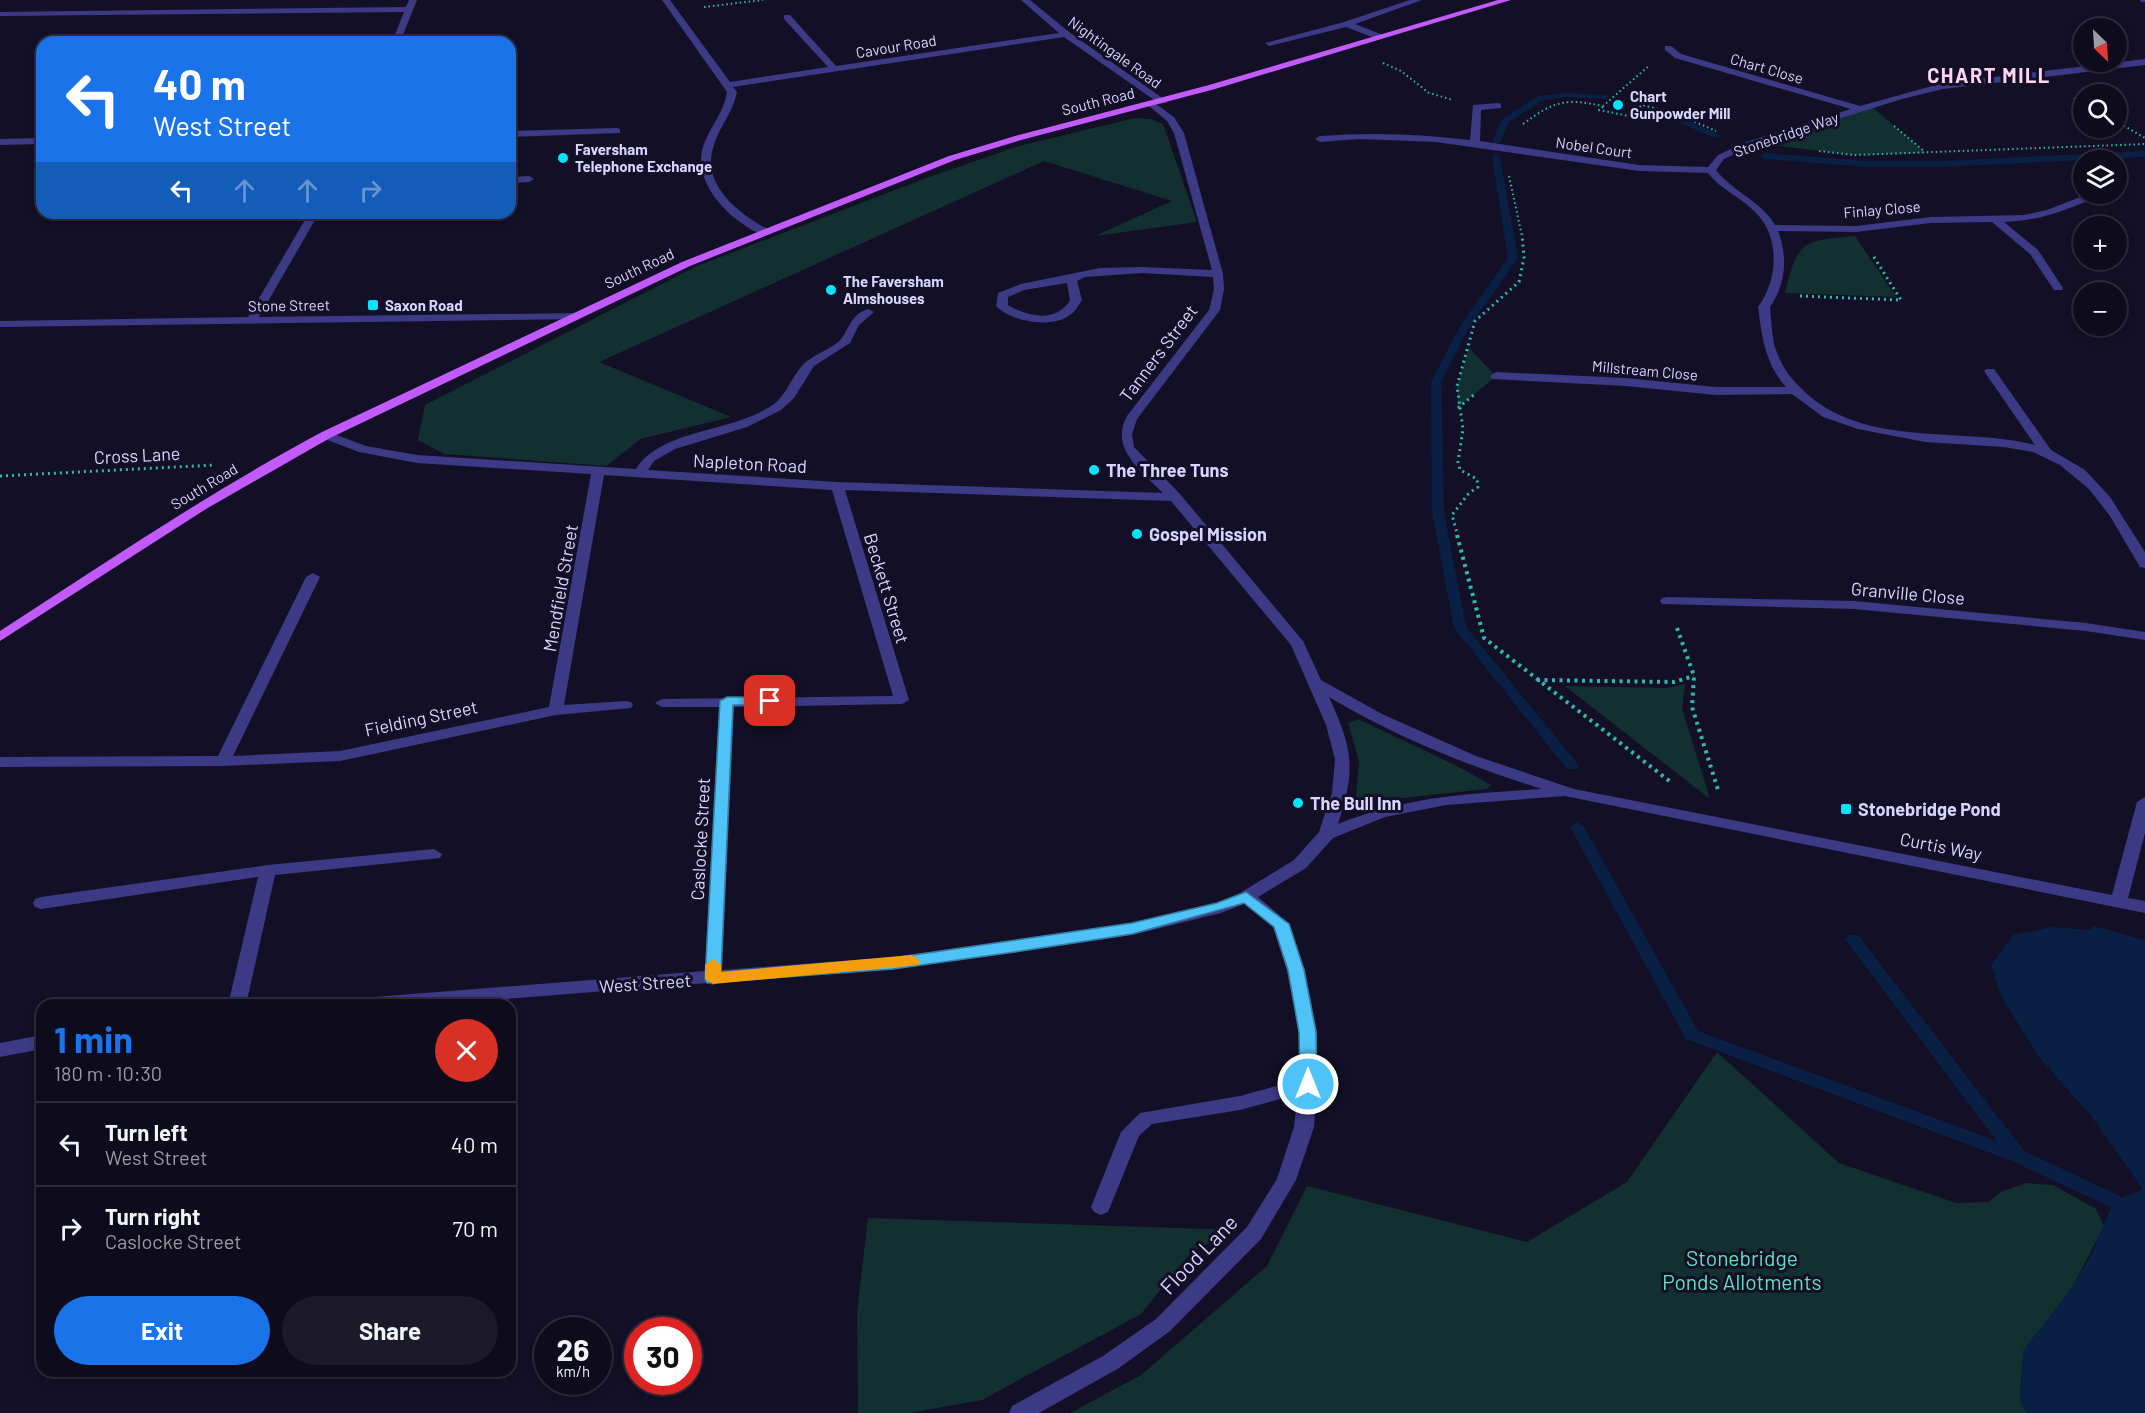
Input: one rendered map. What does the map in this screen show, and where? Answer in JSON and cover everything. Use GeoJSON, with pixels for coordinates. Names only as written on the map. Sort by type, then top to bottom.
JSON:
{"type":"FeatureCollection","features":[{"type":"Feature","properties":{"kind":"main road","name":"South Road"},"geometry":{"type":"LineString","coordinates":[[0,637],[186,516],[276,461],[686,264],[952,158],[1018,138],[1157,103],[1507,0]]}},
{"type":"Feature","properties":{"kind":"street"},"geometry":{"type":"LineString","coordinates":[[298,10],[306,0]]}},
{"type":"Feature","properties":{"kind":"street"},"geometry":{"type":"LineString","coordinates":[[666,0],[729,85],[731,100],[709,146],[707,171],[710,181],[729,208],[744,222],[765,232]]}},
{"type":"Feature","properties":{"kind":"street","name":"Nightingale Road"},"geometry":{"type":"LineString","coordinates":[[1025,0],[1157,103]]}},
{"type":"Feature","properties":{"kind":"street"},"geometry":{"type":"LineString","coordinates":[[1269,43],[1347,24],[1418,0]]}},
{"type":"Feature","properties":{"kind":"street"},"geometry":{"type":"LineString","coordinates":[[0,15],[298,10],[411,4],[398,36]]}},
{"type":"Feature","properties":{"kind":"street"},"geometry":{"type":"LineString","coordinates":[[787,17],[834,69]]}},
{"type":"Feature","properties":{"kind":"street"},"geometry":{"type":"LineString","coordinates":[[1347,24],[1380,37]]}},
{"type":"Feature","properties":{"kind":"street","name":"Cavour Road"},"geometry":{"type":"LineString","coordinates":[[729,85],[1066,34]]}},
{"type":"Feature","properties":{"kind":"street","name":"Chart Close"},"geometry":{"type":"LineString","coordinates":[[1668,48],[1678,56],[1865,107]]}},
{"type":"Feature","properties":{"kind":"street","name":"Stonebridge Way"},"geometry":{"type":"LineString","coordinates":[[2145,62],[1943,86],[1865,107],[1749,144],[1721,158],[1711,170],[1727,187],[1764,215],[1771,228],[1778,251],[1780,270],[1775,295],[1764,307],[1764,330],[1774,358],[1792,390],[1816,409],[1861,429],[1905,436],[2016,445],[2047,453],[2071,465],[2089,481],[2118,518],[2145,564]]}},
{"type":"Feature","properties":{"kind":"street","name":"Tanners Street"},"geometry":{"type":"LineString","coordinates":[[1157,103],[1177,128],[1218,274],[1219,289],[1214,310],[1131,419],[1126,434],[1128,447],[1175,497],[1298,644],[1314,682]]}},
{"type":"Feature","properties":{"kind":"street"},"geometry":{"type":"LineString","coordinates":[[1475,143],[1476,107],[1498,106]]}},
{"type":"Feature","properties":{"kind":"street"},"geometry":{"type":"LineString","coordinates":[[516,134],[617,131]]}},
{"type":"Feature","properties":{"kind":"street","name":"Nobel Court"},"geometry":{"type":"LineString","coordinates":[[1320,139],[1338,136],[1475,143],[1632,168],[1711,170]]}},
{"type":"Feature","properties":{"kind":"street"},"geometry":{"type":"LineString","coordinates":[[0,142],[36,141]]}},
{"type":"Feature","properties":{"kind":"street"},"geometry":{"type":"LineString","coordinates":[[516,180],[529,179]]}},
{"type":"Feature","properties":{"kind":"street","name":"Finlay Close"},"geometry":{"type":"LineString","coordinates":[[1771,228],[1856,229],[1930,220],[1996,220],[2050,213],[2073,203]]}},
{"type":"Feature","properties":{"kind":"street"},"geometry":{"type":"LineString","coordinates":[[252,320],[311,219]]}},
{"type":"Feature","properties":{"kind":"street"},"geometry":{"type":"LineString","coordinates":[[1996,220],[2034,252],[2058,288]]}},
{"type":"Feature","properties":{"kind":"street"},"geometry":{"type":"LineString","coordinates":[[1071,279],[1076,300],[1068,312],[1058,316],[1027,317],[1011,312],[1002,306],[1002,295],[1011,290],[1071,279],[1086,273],[1218,274]]}},
{"type":"Feature","properties":{"kind":"street"},"geometry":{"type":"LineString","coordinates":[[639,474],[649,458],[671,446],[743,424],[777,407],[790,394],[810,364],[846,341],[854,323],[868,312]]}},
{"type":"Feature","properties":{"kind":"street","name":"Stone Street"},"geometry":{"type":"LineString","coordinates":[[0,324],[578,316]]}},
{"type":"Feature","properties":{"kind":"street"},"geometry":{"type":"LineString","coordinates":[[1990,371],[2047,453]]}},
{"type":"Feature","properties":{"kind":"street","name":"Millstream Close"},"geometry":{"type":"LineString","coordinates":[[1496,376],[1626,382],[1716,391],[1792,390]]}},
{"type":"Feature","properties":{"kind":"street","name":"Napleton Road"},"geometry":{"type":"LineString","coordinates":[[326,435],[363,448],[404,457],[598,472],[837,486],[1175,497]]}},
{"type":"Feature","properties":{"kind":"street","name":"Mendfield Street"},"geometry":{"type":"LineString","coordinates":[[556,710],[598,472]]}},
{"type":"Feature","properties":{"kind":"street","name":"Beckett Street"},"geometry":{"type":"LineString","coordinates":[[727,701],[902,700],[837,486]]}},
{"type":"Feature","properties":{"kind":"street"},"geometry":{"type":"LineString","coordinates":[[223,761],[313,577]]}},
{"type":"Feature","properties":{"kind":"street","name":"Granville Close"},"geometry":{"type":"LineString","coordinates":[[1667,601],[1854,605],[2086,627],[2145,636]]}},
{"type":"Feature","properties":{"kind":"street"},"geometry":{"type":"LineString","coordinates":[[1314,682],[1366,714],[1430,745],[1489,768],[1571,793]]}},
{"type":"Feature","properties":{"kind":"street","name":"West Street"},"geometry":{"type":"LineString","coordinates":[[433,999],[713,979],[893,963],[1132,929],[1221,907],[1246,897],[1300,864],[1327,834],[1340,793],[1343,759],[1334,725],[1314,682]]}},
{"type":"Feature","properties":{"kind":"street"},"geometry":{"type":"LineString","coordinates":[[662,703],[727,701]]}},
{"type":"Feature","properties":{"kind":"street","name":"Caslocke Street"},"geometry":{"type":"LineString","coordinates":[[713,979],[727,701]]}},
{"type":"Feature","properties":{"kind":"street","name":"Fielding Street"},"geometry":{"type":"LineString","coordinates":[[0,762],[223,761],[340,756],[556,710],[626,705]]}},
{"type":"Feature","properties":{"kind":"street"},"geometry":{"type":"LineString","coordinates":[[1327,834],[1381,813],[1446,800],[1571,793]]}},
{"type":"Feature","properties":{"kind":"street","name":"Curtis Way"},"geometry":{"type":"LineString","coordinates":[[1571,793],[2119,900],[2145,907]]}},
{"type":"Feature","properties":{"kind":"street"},"geometry":{"type":"LineString","coordinates":[[2119,900],[2145,802]]}},
{"type":"Feature","properties":{"kind":"street"},"geometry":{"type":"LineString","coordinates":[[41,903],[268,870],[434,854]]}},
{"type":"Feature","properties":{"kind":"street"},"geometry":{"type":"LineString","coordinates":[[238,999],[268,870]]}},
{"type":"Feature","properties":{"kind":"street","name":"Flood Lane"},"geometry":{"type":"LineString","coordinates":[[1020,1413],[1111,1362],[1163,1325],[1254,1233],[1286,1180],[1304,1127],[1308,1084],[1308,1032],[1296,970],[1281,924],[1246,897]]}},
{"type":"Feature","properties":{"kind":"street"},"geometry":{"type":"LineString","coordinates":[[0,1050],[36,1043]]}},
{"type":"Feature","properties":{"kind":"street"},"geometry":{"type":"LineString","coordinates":[[1101,1207],[1131,1132],[1147,1118],[1240,1103],[1308,1084]]}},
{"type":"Feature","properties":{"kind":"path"},"geometry":{"type":"LineString","coordinates":[[675,11],[763,0]]}},
{"type":"Feature","properties":{"kind":"path"},"geometry":{"type":"LineString","coordinates":[[1345,48],[1401,71],[1429,93],[1476,107]]}},
{"type":"Feature","properties":{"kind":"path"},"geometry":{"type":"LineString","coordinates":[[1678,56],[1654,61],[1599,110],[1629,116],[1642,105],[1677,114],[1749,144]]}},
{"type":"Feature","properties":{"kind":"path"},"geometry":{"type":"LineString","coordinates":[[1603,106],[1575,99],[1551,102],[1508,136],[1509,180],[1522,234],[1524,257],[1519,282],[1475,321],[1457,386],[1458,408],[1463,429],[1458,462],[1460,470],[1477,479],[1478,487],[1469,493],[1452,515],[1484,638],[1674,784]]}},
{"type":"Feature","properties":{"kind":"path"},"geometry":{"type":"LineString","coordinates":[[1865,107],[1926,153]]}},
{"type":"Feature","properties":{"kind":"path"},"geometry":{"type":"LineString","coordinates":[[2127,127],[2145,138]]}},
{"type":"Feature","properties":{"kind":"path"},"geometry":{"type":"LineString","coordinates":[[1811,150],[1856,155],[2145,144]]}},
{"type":"Feature","properties":{"kind":"path"},"geometry":{"type":"LineString","coordinates":[[1775,295],[1901,300],[1856,229]]}},
{"type":"Feature","properties":{"kind":"path","name":"Cross Lane"},"geometry":{"type":"LineString","coordinates":[[0,476],[218,464]]}},
{"type":"Feature","properties":{"kind":"path"},"geometry":{"type":"LineString","coordinates":[[1667,601],[1694,676],[1692,707],[1729,825]]}},
{"type":"Feature","properties":{"kind":"path"},"geometry":{"type":"LineString","coordinates":[[1536,680],[1674,682],[1694,676]]}},
{"type":"Feature","properties":{"kind":"green space"},"geometry":{"type":"Polygon","coordinates":[[[1871,106],[1926,153],[1855,155],[1755,143],[1871,106]]]}},
{"type":"Feature","properties":{"kind":"green space"},"geometry":{"type":"Polygon","coordinates":[[[1135,118],[1151,119],[1163,124],[1197,222],[1095,236],[1172,201],[1044,161],[599,362],[731,417],[640,439],[607,466],[444,454],[418,440],[425,405],[697,266],[929,177],[1019,146],[1135,118]]]}},
{"type":"Feature","properties":{"kind":"green space"},"geometry":{"type":"Polygon","coordinates":[[[1855,236],[1896,297],[1785,293],[1794,262],[1805,246],[1824,239],[1855,236]]]}},
{"type":"Feature","properties":{"kind":"green space"},"geometry":{"type":"Polygon","coordinates":[[[1469,348],[1496,376],[1458,408],[1457,386],[1469,348]]]}},
{"type":"Feature","properties":{"kind":"green space"},"geometry":{"type":"Polygon","coordinates":[[[1685,684],[1682,708],[1710,799],[1565,686],[1667,688],[1685,684]]]}},
{"type":"Feature","properties":{"kind":"green space"},"geometry":{"type":"Polygon","coordinates":[[[1358,719],[1455,765],[1491,785],[1487,789],[1364,802],[1356,798],[1359,761],[1348,723],[1358,719]]]}},
{"type":"Feature","properties":{"kind":"green space","name":"Stonebridge Ponds Allotments"},"geometry":{"type":"Polygon","coordinates":[[[1717,1052],[1839,1163],[1956,1203],[1988,1202],[2001,1192],[2026,1183],[2053,1185],[2096,1209],[2104,1226],[2072,1288],[2023,1351],[2020,1400],[2027,1413],[1070,1413],[1141,1375],[1267,1266],[1307,1186],[1527,1242],[1627,1182],[1717,1052]]]}},
{"type":"Feature","properties":{"kind":"green space"},"geometry":{"type":"Polygon","coordinates":[[[868,1218],[1239,1230],[1192,1251],[1141,1314],[982,1400],[909,1413],[858,1413],[857,1312],[868,1218]]]}},
{"type":"Feature","properties":{"kind":"water"},"geometry":{"type":"Polygon","coordinates":[[[2094,926],[2145,940],[2145,1413],[2027,1413],[2020,1400],[2023,1351],[2072,1288],[2091,1255],[2114,1201],[2143,1189],[2091,1116],[2039,1057],[2001,996],[1991,965],[2013,935],[2052,927],[2089,930],[2094,926]]]}},
{"type":"Feature","properties":{"kind":"waterway"},"geometry":{"type":"LineString","coordinates":[[1497,142],[1504,122],[1541,98],[1565,95],[1605,97]]}},
{"type":"Feature","properties":{"kind":"waterway"},"geometry":{"type":"LineString","coordinates":[[1647,110],[1669,115],[1718,136]]}},
{"type":"Feature","properties":{"kind":"waterway"},"geometry":{"type":"LineString","coordinates":[[1764,156],[1867,164],[1942,164],[2145,154]]}},
{"type":"Feature","properties":{"kind":"waterway"},"geometry":{"type":"LineString","coordinates":[[1496,157],[1513,258],[1465,326],[1436,382],[1438,512],[1460,628],[1572,766]]}},
{"type":"Feature","properties":{"kind":"waterway"},"geometry":{"type":"LineString","coordinates":[[1577,827],[1692,1035],[2018,1156]]}},
{"type":"Feature","properties":{"kind":"waterway"},"geometry":{"type":"LineString","coordinates":[[1853,939],[2018,1156]]}},
{"type":"Feature","properties":{"kind":"waterway"},"geometry":{"type":"LineString","coordinates":[[2018,1156],[2114,1201]]}},
{"type":"Feature","properties":{"kind":"slow traffic"},"geometry":{"type":"LineString","coordinates":[[713,965],[713,979],[912,961]]}},
{"type":"Feature","properties":{"kind":"place","name":"Chart Gunpowder Mill"},"geometry":{"type":"Point","coordinates":[1618,105]}},
{"type":"Feature","properties":{"kind":"place","name":"Faversham Telephone Exchange"},"geometry":{"type":"Point","coordinates":[563,158]}},
{"type":"Feature","properties":{"kind":"place","name":"The Faversham Almshouses"},"geometry":{"type":"Point","coordinates":[831,290]}},
{"type":"Feature","properties":{"kind":"place","name":"Saxon Road"},"geometry":{"type":"Point","coordinates":[373,305]}},
{"type":"Feature","properties":{"kind":"place","name":"The Three Tuns"},"geometry":{"type":"Point","coordinates":[1094,470]}},
{"type":"Feature","properties":{"kind":"place","name":"Gospel Mission"},"geometry":{"type":"Point","coordinates":[1137,534]}},
{"type":"Feature","properties":{"kind":"place","name":"The Bull Inn"},"geometry":{"type":"Point","coordinates":[1298,803]}},
{"type":"Feature","properties":{"kind":"place","name":"Stonebridge Pond"},"geometry":{"type":"Point","coordinates":[1846,809]}},
{"type":"Feature","properties":{"kind":"district","name":"CHART MILL"},"geometry":{"type":"Point","coordinates":[1989,75]}},
{"type":"Feature","properties":{"kind":"route"},"geometry":{"type":"LineString","coordinates":[[770,701],[727,701],[713,979],[893,963],[1132,929],[1221,907],[1246,897],[1281,924],[1296,970],[1308,1032],[1308,1084]]}}]}
